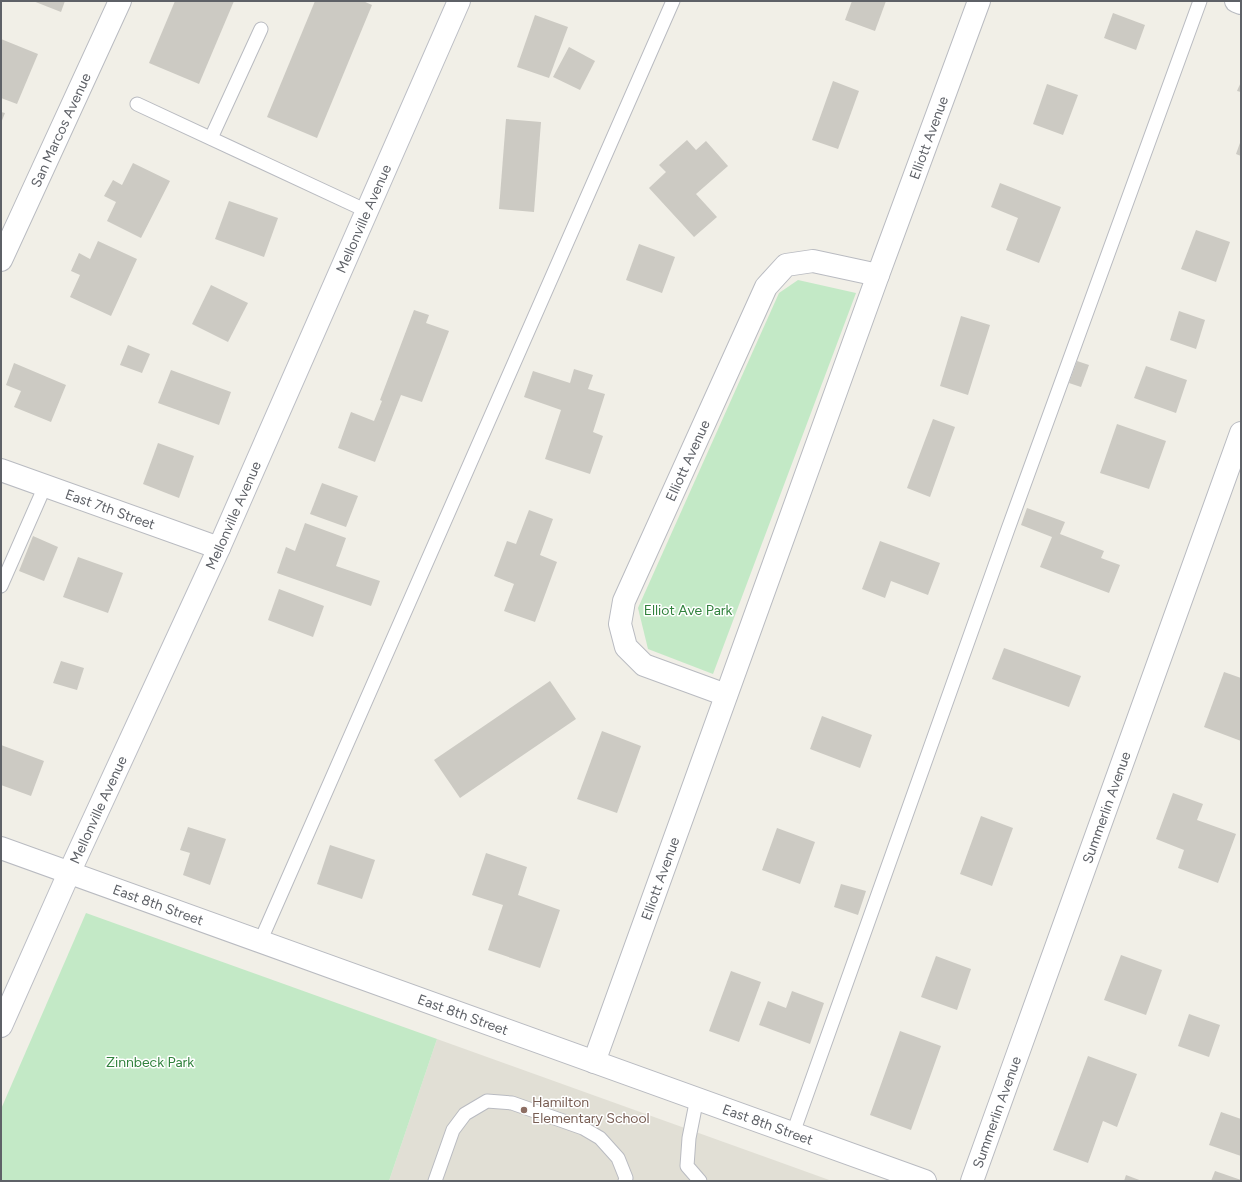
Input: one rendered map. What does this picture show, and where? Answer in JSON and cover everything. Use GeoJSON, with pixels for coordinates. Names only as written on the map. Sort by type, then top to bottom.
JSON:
{"type":"FeatureCollection","features":[{"type":"Feature","properties":{"kind":"street","name":"San Marcos Avenue"},"geometry":{"type":"LineString","coordinates":[[1,260],[120,1]]}},
{"type":"Feature","properties":{"kind":"street","name":"Mellonville Avenue"},"geometry":{"type":"LineString","coordinates":[[1,1026],[69,873],[219,548],[459,1]]}},
{"type":"Feature","properties":{"kind":"street","name":"Elliott Avenue"},"geometry":{"type":"LineString","coordinates":[[594,1062],[878,275],[979,1]]}},
{"type":"Feature","properties":{"kind":"street"},"geometry":{"type":"LineString","coordinates":[[1236,1],[1241,3]]}},
{"type":"Feature","properties":{"kind":"street","name":"Elliott Avenue"},"geometry":{"type":"LineString","coordinates":[[726,695],[644,665],[626,647],[620,624],[624,601],[766,287],[786,265],[813,261],[878,275]]}},
{"type":"Feature","properties":{"kind":"street","name":"Summerlin Avenue"},"geometry":{"type":"LineString","coordinates":[[972,1181],[1241,433]]}},
{"type":"Feature","properties":{"kind":"street","name":"East 7th Street"},"geometry":{"type":"LineString","coordinates":[[1,470],[219,548]]}},
{"type":"Feature","properties":{"kind":"street","name":"East 8th Street"},"geometry":{"type":"LineString","coordinates":[[1,848],[925,1181]]}},
{"type":"Feature","properties":{"kind":"lane"},"geometry":{"type":"LineString","coordinates":[[260,942],[673,1]]}},
{"type":"Feature","properties":{"kind":"lane"},"geometry":{"type":"LineString","coordinates":[[793,1133],[1008,529],[1200,1]]}},
{"type":"Feature","properties":{"kind":"lane"},"geometry":{"type":"LineString","coordinates":[[211,138],[261,29]]}},
{"type":"Feature","properties":{"kind":"lane"},"geometry":{"type":"LineString","coordinates":[[138,104],[367,211]]}},
{"type":"Feature","properties":{"kind":"lane"},"geometry":{"type":"LineString","coordinates":[[1,586],[45,486]]}},
{"type":"Feature","properties":{"kind":"lane"},"geometry":{"type":"LineString","coordinates":[[697,1098],[689,1138],[687,1166],[700,1181]]}},
{"type":"Feature","properties":{"kind":"lane"},"geometry":{"type":"LineString","coordinates":[[435,1181],[453,1130],[465,1114],[487,1101],[512,1103],[584,1128],[600,1138],[618,1158],[626,1178],[625,1181]]}},
{"type":"Feature","properties":{"kind":"shaded area","name":"Hamilton Elementary School"},"geometry":{"type":"Polygon","coordinates":[[[437,1039],[832,1181],[389,1181],[437,1039]]]}},
{"type":"Feature","properties":{"kind":"green space","name":"Elliot Ave Park"},"geometry":{"type":"Polygon","coordinates":[[[798,280],[856,293],[713,674],[648,649],[638,608],[779,293],[798,280]]]}},
{"type":"Feature","properties":{"kind":"green space","name":"Zinnbeck Park"},"geometry":{"type":"Polygon","coordinates":[[[86,913],[437,1039],[389,1181],[1,1181],[1,1109],[86,913]]]}},
{"type":"Feature","properties":{"kind":"building"},"geometry":{"type":"Polygon","coordinates":[[[33,1],[65,1],[61,12],[33,1]]]}},
{"type":"Feature","properties":{"kind":"building"},"geometry":{"type":"Polygon","coordinates":[[[175,1],[234,1],[199,84],[149,63],[175,1]]]}},
{"type":"Feature","properties":{"kind":"building"},"geometry":{"type":"Polygon","coordinates":[[[315,1],[363,1],[372,5],[317,138],[267,117],[315,1]]]}},
{"type":"Feature","properties":{"kind":"building"},"geometry":{"type":"Polygon","coordinates":[[[852,1],[886,1],[875,31],[845,20],[852,1]]]}},
{"type":"Feature","properties":{"kind":"building"},"geometry":{"type":"Polygon","coordinates":[[[1113,13],[1145,25],[1136,50],[1104,38],[1113,13]]]}},
{"type":"Feature","properties":{"kind":"building"},"geometry":{"type":"Polygon","coordinates":[[[535,15],[568,27],[549,78],[517,67],[535,15]]]}},
{"type":"Feature","properties":{"kind":"building"},"geometry":{"type":"Polygon","coordinates":[[[1,39],[38,54],[17,104],[1,98],[1,39]]]}},
{"type":"Feature","properties":{"kind":"building"},"geometry":{"type":"Polygon","coordinates":[[[569,47],[595,61],[580,90],[553,77],[569,47]]]}},
{"type":"Feature","properties":{"kind":"building"},"geometry":{"type":"Polygon","coordinates":[[[833,81],[859,91],[838,149],[812,140],[833,81]]]}},
{"type":"Feature","properties":{"kind":"building"},"geometry":{"type":"Polygon","coordinates":[[[1241,82],[1241,92],[1237,91],[1241,82]]]}},
{"type":"Feature","properties":{"kind":"building"},"geometry":{"type":"Polygon","coordinates":[[[1047,84],[1078,95],[1063,135],[1033,124],[1047,84]]]}},
{"type":"Feature","properties":{"kind":"building"},"geometry":{"type":"Polygon","coordinates":[[[1,112],[5,113],[1,123],[1,112]]]}},
{"type":"Feature","properties":{"kind":"building"},"geometry":{"type":"Polygon","coordinates":[[[506,119],[541,122],[534,212],[499,209],[506,119]]]}},
{"type":"Feature","properties":{"kind":"building"},"geometry":{"type":"Polygon","coordinates":[[[687,140],[696,150],[706,141],[728,166],[696,194],[717,217],[694,237],[649,188],[666,172],[659,165],[687,140]]]}},
{"type":"Feature","properties":{"kind":"building"},"geometry":{"type":"Polygon","coordinates":[[[1241,140],[1241,156],[1236,154],[1241,140]]]}},
{"type":"Feature","properties":{"kind":"building"},"geometry":{"type":"Polygon","coordinates":[[[133,163],[170,181],[141,238],[107,221],[116,202],[104,196],[113,180],[122,185],[133,163]]]}},
{"type":"Feature","properties":{"kind":"building"},"geometry":{"type":"Polygon","coordinates":[[[1000,183],[1061,207],[1039,263],[1006,250],[1018,218],[991,207],[1000,183]]]}},
{"type":"Feature","properties":{"kind":"building"},"geometry":{"type":"Polygon","coordinates":[[[229,201],[278,218],[264,257],[215,239],[229,201]]]}},
{"type":"Feature","properties":{"kind":"building"},"geometry":{"type":"Polygon","coordinates":[[[1196,230],[1230,242],[1216,282],[1181,269],[1196,230]]]}},
{"type":"Feature","properties":{"kind":"building"},"geometry":{"type":"Polygon","coordinates":[[[98,241],[137,259],[111,316],[70,297],[80,275],[71,271],[79,253],[90,259],[98,241]]]}},
{"type":"Feature","properties":{"kind":"building"},"geometry":{"type":"Polygon","coordinates":[[[639,244],[675,257],[662,293],[626,280],[639,244]]]}},
{"type":"Feature","properties":{"kind":"building"},"geometry":{"type":"Polygon","coordinates":[[[211,285],[248,303],[228,342],[192,324],[211,285]]]}},
{"type":"Feature","properties":{"kind":"building"},"geometry":{"type":"Polygon","coordinates":[[[414,310],[429,315],[426,323],[449,331],[422,402],[401,395],[375,462],[338,448],[351,412],[374,421],[382,401],[380,400],[414,310]]]}},
{"type":"Feature","properties":{"kind":"building"},"geometry":{"type":"Polygon","coordinates":[[[1179,311],[1205,320],[1196,349],[1170,340],[1179,311]]]}},
{"type":"Feature","properties":{"kind":"building"},"geometry":{"type":"Polygon","coordinates":[[[961,316],[990,325],[968,395],[940,386],[961,316]]]}},
{"type":"Feature","properties":{"kind":"building"},"geometry":{"type":"Polygon","coordinates":[[[128,345],[150,354],[142,373],[120,365],[128,345]]]}},
{"type":"Feature","properties":{"kind":"building"},"geometry":{"type":"Polygon","coordinates":[[[1077,361],[1089,365],[1081,387],[1069,383],[1077,361]]]}},
{"type":"Feature","properties":{"kind":"building"},"geometry":{"type":"Polygon","coordinates":[[[14,363],[66,385],[51,422],[14,407],[21,391],[6,385],[14,363]]]}},
{"type":"Feature","properties":{"kind":"building"},"geometry":{"type":"Polygon","coordinates":[[[1146,366],[1187,380],[1176,413],[1134,398],[1146,366]]]}},
{"type":"Feature","properties":{"kind":"building"},"geometry":{"type":"Polygon","coordinates":[[[574,369],[593,375],[588,389],[605,394],[593,432],[603,436],[590,474],[545,459],[561,410],[524,397],[533,371],[570,383],[574,369]]]}},
{"type":"Feature","properties":{"kind":"building"},"geometry":{"type":"Polygon","coordinates":[[[171,370],[231,392],[219,425],[158,403],[171,370]]]}},
{"type":"Feature","properties":{"kind":"building"},"geometry":{"type":"Polygon","coordinates":[[[933,419],[955,427],[930,497],[907,488],[933,419]]]}},
{"type":"Feature","properties":{"kind":"building"},"geometry":{"type":"Polygon","coordinates":[[[1117,424],[1166,441],[1149,489],[1100,473],[1117,424]]]}},
{"type":"Feature","properties":{"kind":"building"},"geometry":{"type":"Polygon","coordinates":[[[158,443],[194,456],[179,498],[143,484],[158,443]]]}},
{"type":"Feature","properties":{"kind":"building"},"geometry":{"type":"Polygon","coordinates":[[[322,483],[358,496],[346,527],[310,514],[322,483]]]}},
{"type":"Feature","properties":{"kind":"building"},"geometry":{"type":"Polygon","coordinates":[[[1027,508],[1065,522],[1060,534],[1104,551],[1101,558],[1120,565],[1109,593],[1040,567],[1052,537],[1021,525],[1027,508]]]}},
{"type":"Feature","properties":{"kind":"building"},"geometry":{"type":"Polygon","coordinates":[[[529,510],[553,519],[540,555],[557,562],[535,622],[504,611],[514,584],[494,576],[507,541],[516,544],[529,510]]]}},
{"type":"Feature","properties":{"kind":"building"},"geometry":{"type":"Polygon","coordinates":[[[305,523],[346,538],[336,566],[380,581],[371,606],[277,573],[286,547],[295,551],[305,523]]]}},
{"type":"Feature","properties":{"kind":"building"},"geometry":{"type":"Polygon","coordinates":[[[33,536],[58,547],[44,581],[19,571],[33,536]]]}},
{"type":"Feature","properties":{"kind":"building"},"geometry":{"type":"Polygon","coordinates":[[[880,541],[940,563],[928,595],[891,581],[885,598],[862,589],[880,541]]]}},
{"type":"Feature","properties":{"kind":"building"},"geometry":{"type":"Polygon","coordinates":[[[78,557],[123,573],[108,613],[63,597],[78,557]]]}},
{"type":"Feature","properties":{"kind":"building"},"geometry":{"type":"Polygon","coordinates":[[[279,589],[324,606],[313,637],[268,620],[279,589]]]}},
{"type":"Feature","properties":{"kind":"building"},"geometry":{"type":"Polygon","coordinates":[[[1004,648],[1081,676],[1069,707],[992,679],[1004,648]]]}},
{"type":"Feature","properties":{"kind":"building"},"geometry":{"type":"Polygon","coordinates":[[[61,661],[84,668],[77,690],[53,683],[61,661]]]}},
{"type":"Feature","properties":{"kind":"building"},"geometry":{"type":"Polygon","coordinates":[[[1224,672],[1241,678],[1241,741],[1204,727],[1224,672]]]}},
{"type":"Feature","properties":{"kind":"building"},"geometry":{"type":"Polygon","coordinates":[[[550,681],[576,719],[460,798],[434,760],[550,681]]]}},
{"type":"Feature","properties":{"kind":"building"},"geometry":{"type":"Polygon","coordinates":[[[822,716],[872,735],[860,768],[810,749],[822,716]]]}},
{"type":"Feature","properties":{"kind":"building"},"geometry":{"type":"Polygon","coordinates":[[[602,731],[641,746],[617,813],[577,799],[602,731]]]}},
{"type":"Feature","properties":{"kind":"building"},"geometry":{"type":"Polygon","coordinates":[[[1,745],[44,761],[31,796],[1,785],[1,745]]]}},
{"type":"Feature","properties":{"kind":"building"},"geometry":{"type":"Polygon","coordinates":[[[1173,793],[1203,804],[1197,820],[1236,834],[1218,883],[1178,868],[1184,850],[1156,839],[1173,793]]]}},
{"type":"Feature","properties":{"kind":"building"},"geometry":{"type":"Polygon","coordinates":[[[981,816],[1013,828],[992,886],[960,874],[981,816]]]}},
{"type":"Feature","properties":{"kind":"building"},"geometry":{"type":"Polygon","coordinates":[[[188,827],[226,839],[210,885],[183,875],[190,853],[180,850],[188,827]]]}},
{"type":"Feature","properties":{"kind":"building"},"geometry":{"type":"Polygon","coordinates":[[[777,828],[815,842],[800,884],[762,870],[777,828]]]}},
{"type":"Feature","properties":{"kind":"building"},"geometry":{"type":"Polygon","coordinates":[[[330,845],[375,860],[362,899],[317,884],[330,845]]]}},
{"type":"Feature","properties":{"kind":"building"},"geometry":{"type":"Polygon","coordinates":[[[486,853],[527,867],[518,895],[560,910],[540,968],[488,950],[503,905],[472,895],[486,853]]]}},
{"type":"Feature","properties":{"kind":"building"},"geometry":{"type":"Polygon","coordinates":[[[841,884],[866,891],[858,915],[834,907],[841,884]]]}},
{"type":"Feature","properties":{"kind":"building"},"geometry":{"type":"Polygon","coordinates":[[[1121,955],[1162,970],[1146,1015],[1104,1000],[1121,955]]]}},
{"type":"Feature","properties":{"kind":"building"},"geometry":{"type":"Polygon","coordinates":[[[936,956],[971,969],[957,1010],[921,997],[936,956]]]}},
{"type":"Feature","properties":{"kind":"building"},"geometry":{"type":"Polygon","coordinates":[[[731,971],[761,982],[739,1042],[709,1031],[731,971]]]}},
{"type":"Feature","properties":{"kind":"building"},"geometry":{"type":"Polygon","coordinates":[[[792,991],[824,1003],[810,1044],[759,1025],[768,1001],[786,1008],[792,991]]]}},
{"type":"Feature","properties":{"kind":"building"},"geometry":{"type":"Polygon","coordinates":[[[1189,1014],[1220,1025],[1209,1057],[1178,1046],[1189,1014]]]}},
{"type":"Feature","properties":{"kind":"building"},"geometry":{"type":"Polygon","coordinates":[[[900,1031],[941,1046],[911,1130],[870,1115],[900,1031]]]}},
{"type":"Feature","properties":{"kind":"building"},"geometry":{"type":"Polygon","coordinates":[[[1088,1056],[1137,1074],[1117,1127],[1103,1121],[1088,1163],[1053,1150],[1088,1056]]]}},
{"type":"Feature","properties":{"kind":"building"},"geometry":{"type":"Polygon","coordinates":[[[1221,1112],[1241,1119],[1241,1156],[1209,1145],[1221,1112]]]}},
{"type":"Feature","properties":{"kind":"building"},"geometry":{"type":"Polygon","coordinates":[[[1215,1171],[1241,1180],[1241,1181],[1211,1181],[1215,1171]]]}},
{"type":"Feature","properties":{"kind":"building"},"geometry":{"type":"Polygon","coordinates":[[[1126,1175],[1142,1181],[1124,1181],[1126,1175]]]}},
{"type":"Feature","properties":{"kind":"place","name":"Hamilton Elementary School"},"geometry":{"type":"Point","coordinates":[524,1110]}}]}
